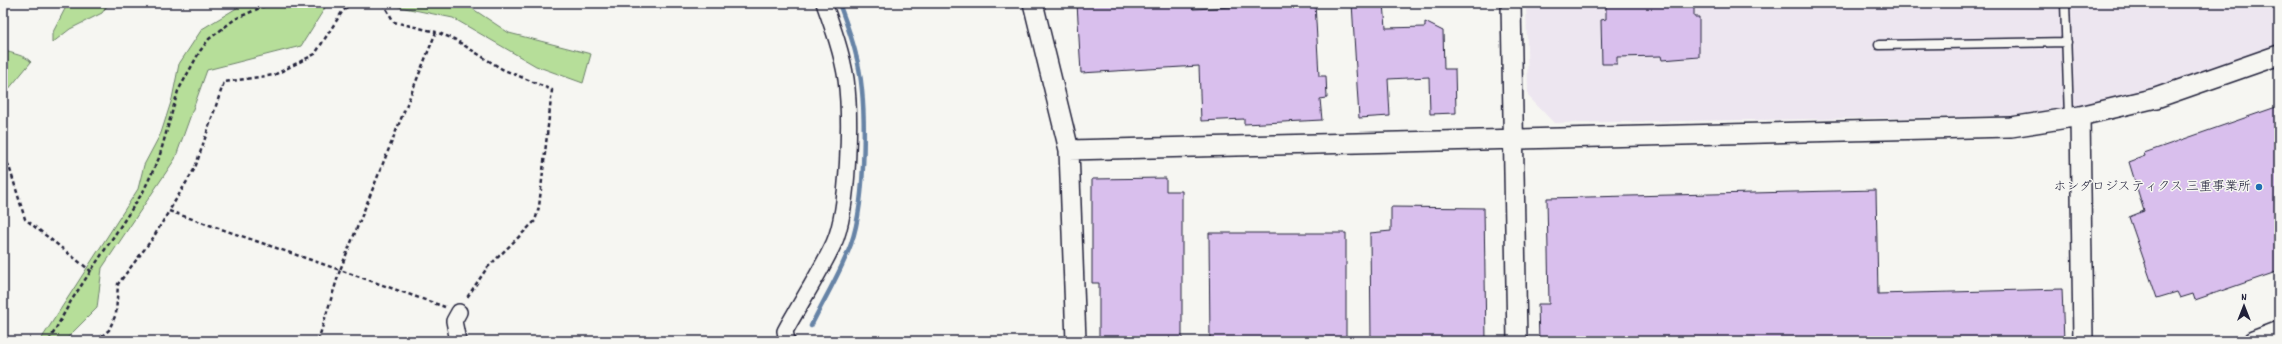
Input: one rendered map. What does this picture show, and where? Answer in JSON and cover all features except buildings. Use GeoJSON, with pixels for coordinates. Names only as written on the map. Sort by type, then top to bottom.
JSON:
{"type":"FeatureCollection","features":[{"type":"Feature","properties":{"kind":"street"},"geometry":{"type":"LineString","coordinates":[[787,341],[785,331],[834,242],[842,212],[847,139],[846,80],[840,53],[824,3]]}},
{"type":"Feature","properties":{"kind":"street"},"geometry":{"type":"LineString","coordinates":[[1033,3],[1069,150],[1076,341]]}},
{"type":"Feature","properties":{"kind":"street"},"geometry":{"type":"LineString","coordinates":[[1511,3],[1517,341]]}},
{"type":"Feature","properties":{"kind":"street"},"geometry":{"type":"LineString","coordinates":[[1069,150],[2011,127],[2075,117],[2156,98],[2279,55]]}},
{"type":"Feature","properties":{"kind":"street"},"geometry":{"type":"LineString","coordinates":[[2075,117],[2083,341]]}},
{"type":"Feature","properties":{"kind":"street"},"geometry":{"type":"LineString","coordinates":[[458,341],[454,322],[459,312]]}},
{"type":"Feature","properties":{"kind":"street"},"geometry":{"type":"LineString","coordinates":[[2254,341],[2279,331]]}},
{"type":"Feature","properties":{"kind":"lane"},"geometry":{"type":"LineString","coordinates":[[2065,3],[2067,42],[2075,117]]}},
{"type":"Feature","properties":{"kind":"lane"},"geometry":{"type":"LineString","coordinates":[[1879,45],[2067,42]]}},
{"type":"Feature","properties":{"kind":"path"},"geometry":{"type":"LineString","coordinates":[[49,341],[71,301],[92,272],[99,258],[131,212],[149,181],[164,144],[178,90],[200,51],[209,38],[235,19],[271,3]]}},
{"type":"Feature","properties":{"kind":"path"},"geometry":{"type":"LineString","coordinates":[[96,341],[109,330],[116,314],[118,284],[153,238],[195,168],[224,82],[274,75],[315,54],[342,12],[352,3]]}},
{"type":"Feature","properties":{"kind":"path"},"geometry":{"type":"LineString","coordinates":[[169,212],[459,312],[487,268],[535,221],[552,90],[502,69],[454,38],[394,22],[383,3]]}},
{"type":"Feature","properties":{"kind":"path"},"geometry":{"type":"LineString","coordinates":[[318,341],[340,270],[436,32]]}},
{"type":"Feature","properties":{"kind":"path"},"geometry":{"type":"LineString","coordinates":[[3,157],[9,166],[25,219],[92,272]]}},
{"type":"Feature","properties":{"kind":"shaded area"},"geometry":{"type":"Polygon","coordinates":[[[1526,3],[2279,3],[2279,45],[2151,89],[2096,103],[2010,116],[1554,123],[1528,96],[1526,3]]]}},
{"type":"Feature","properties":{"kind":"green space"},"geometry":{"type":"Polygon","coordinates":[[[68,3],[109,3],[102,13],[70,29],[52,43],[52,34],[68,3]]]}},
{"type":"Feature","properties":{"kind":"green space"},"geometry":{"type":"Polygon","coordinates":[[[245,3],[328,3],[301,46],[207,70],[175,159],[102,268],[97,308],[64,341],[40,341],[138,189],[144,165],[161,133],[172,99],[179,64],[202,29],[245,3]]]}},
{"type":"Feature","properties":{"kind":"green space"},"geometry":{"type":"Polygon","coordinates":[[[393,3],[464,3],[509,33],[591,54],[583,83],[536,66],[453,18],[395,6],[393,3]]]}},
{"type":"Feature","properties":{"kind":"green space"},"geometry":{"type":"Polygon","coordinates":[[[3,50],[22,56],[31,62],[3,96],[3,50]]]}},
{"type":"Feature","properties":{"kind":"waterway"},"geometry":{"type":"LineString","coordinates":[[811,326],[851,244],[860,203],[864,150],[864,123],[860,74],[856,55],[839,3]]}},
{"type":"Feature","properties":{"kind":"place","name":"ホンダロジスティクス 三重事業所"},"geometry":{"type":"Point","coordinates":[2259,187]}}]}
